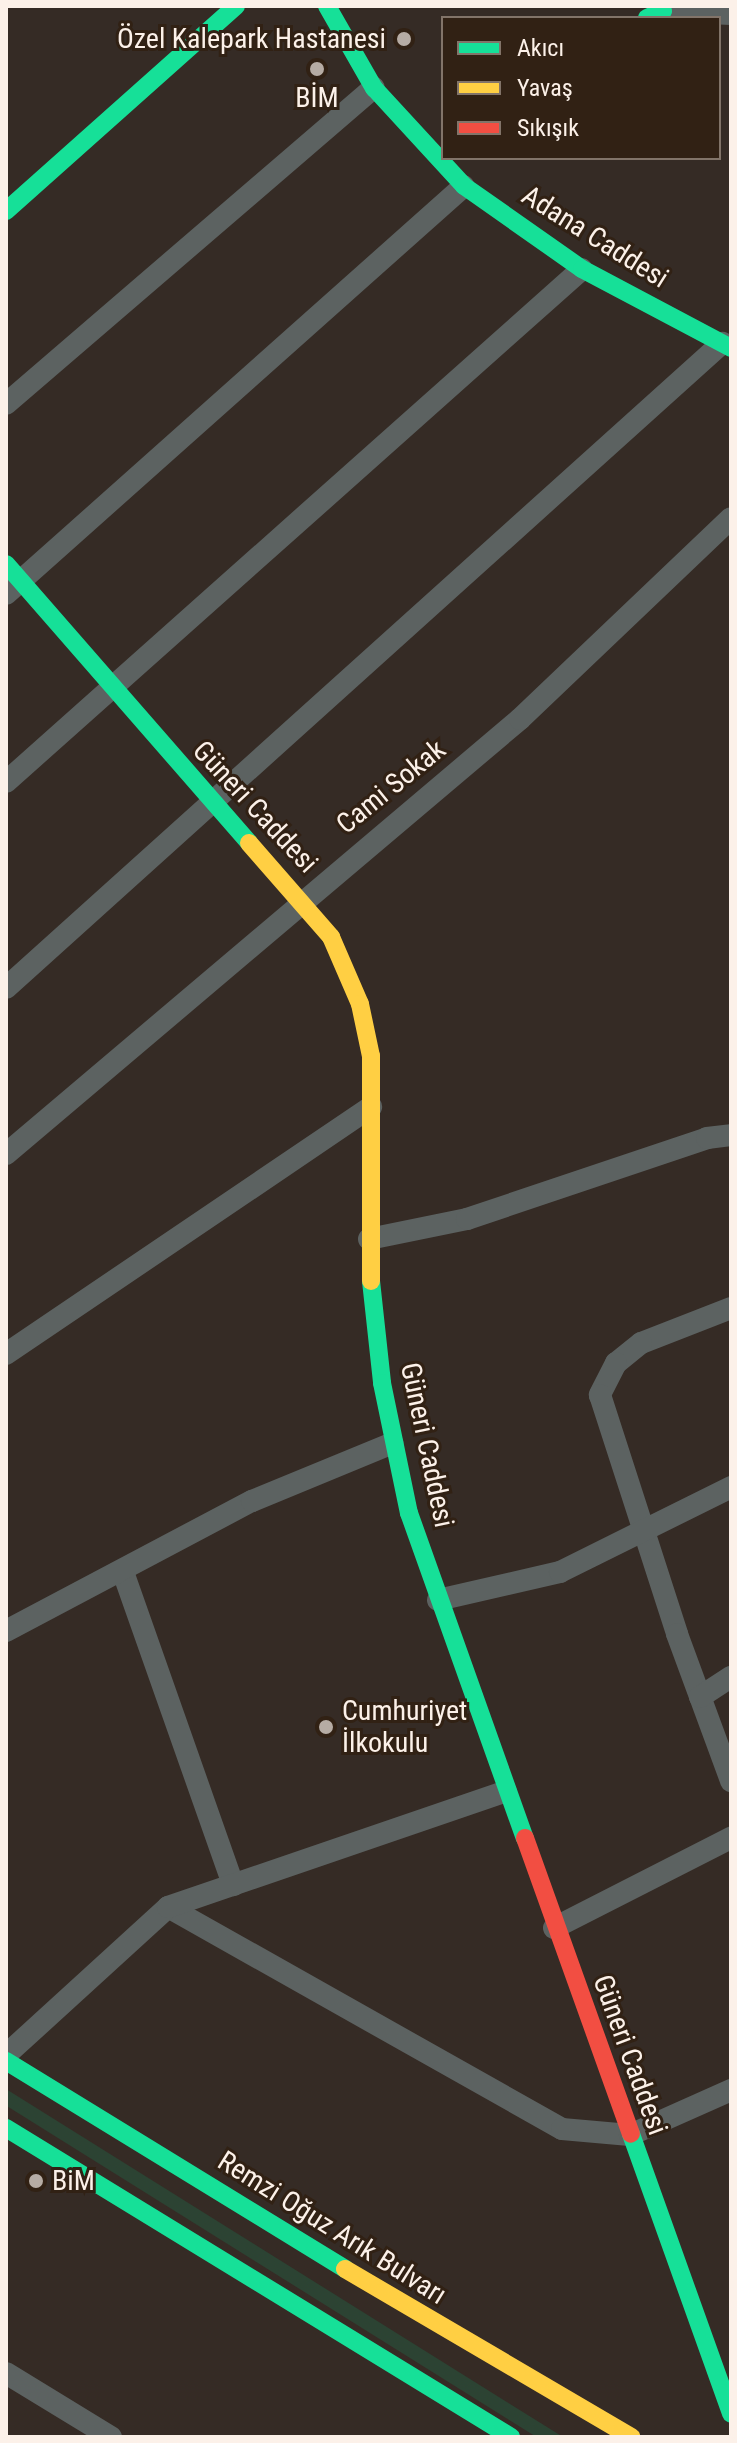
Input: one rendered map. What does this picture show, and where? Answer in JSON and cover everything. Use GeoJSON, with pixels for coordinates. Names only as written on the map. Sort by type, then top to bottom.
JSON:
{"type":"FeatureCollection","features":[{"type":"Feature","properties":{"kind":"street"},"geometry":{"type":"LineString","coordinates":[[6,211],[236,6]]}},
{"type":"Feature","properties":{"kind":"street","name":"Adana Caddesi"},"geometry":{"type":"LineString","coordinates":[[327,6],[374,88],[464,186],[582,269],[726,346]]}},
{"type":"Feature","properties":{"kind":"street"},"geometry":{"type":"LineString","coordinates":[[657,12],[731,14]]}},
{"type":"Feature","properties":{"kind":"street"},"geometry":{"type":"LineString","coordinates":[[6,404],[374,88]]}},
{"type":"Feature","properties":{"kind":"street"},"geometry":{"type":"LineString","coordinates":[[421,139],[441,128]]}},
{"type":"Feature","properties":{"kind":"street"},"geometry":{"type":"LineString","coordinates":[[11,579],[464,186]]}},
{"type":"Feature","properties":{"kind":"street"},"geometry":{"type":"LineString","coordinates":[[6,782],[109,685],[582,269]]}},
{"type":"Feature","properties":{"kind":"street"},"geometry":{"type":"LineString","coordinates":[[6,988],[210,801],[726,346]]}},
{"type":"Feature","properties":{"kind":"street","name":"Cami Sokak"},"geometry":{"type":"LineString","coordinates":[[6,1154],[301,899],[520,719],[731,518]]}},
{"type":"Feature","properties":{"kind":"street","name":"Güneri Caddesi"},"geometry":{"type":"LineString","coordinates":[[11,579],[301,899],[331,937],[360,1004],[371,1056],[369,1239],[393,1443],[438,1600],[731,2414]]}},
{"type":"Feature","properties":{"kind":"street"},"geometry":{"type":"LineString","coordinates":[[6,1354],[371,1107]]}},
{"type":"Feature","properties":{"kind":"street"},"geometry":{"type":"LineString","coordinates":[[369,1239],[467,1219],[707,1138],[731,1135]]}},
{"type":"Feature","properties":{"kind":"street"},"geometry":{"type":"LineString","coordinates":[[731,1308],[641,1343],[616,1363],[600,1395],[642,1527],[731,1781]]}},
{"type":"Feature","properties":{"kind":"street"},"geometry":{"type":"LineString","coordinates":[[6,1631],[123,1572],[252,1501],[393,1443]]}},
{"type":"Feature","properties":{"kind":"street"},"geometry":{"type":"LineString","coordinates":[[438,1600],[560,1572],[642,1527],[731,1487]]}},
{"type":"Feature","properties":{"kind":"street"},"geometry":{"type":"LineString","coordinates":[[123,1572],[233,1885]]}},
{"type":"Feature","properties":{"kind":"street"},"geometry":{"type":"LineString","coordinates":[[700,1697],[731,1677]]}},
{"type":"Feature","properties":{"kind":"street"},"geometry":{"type":"LineString","coordinates":[[6,2055],[168,1907],[506,1791]]}},
{"type":"Feature","properties":{"kind":"street"},"geometry":{"type":"LineString","coordinates":[[554,1928],[731,1838]]}},
{"type":"Feature","properties":{"kind":"street"},"geometry":{"type":"LineString","coordinates":[[168,1907],[562,2129],[630,2135],[731,2090]]}},
{"type":"Feature","properties":{"kind":"street","name":"Remzi Oğuz Arık Bulvarı"},"geometry":{"type":"LineString","coordinates":[[6,2061],[453,2336],[631,2437]]}},
{"type":"Feature","properties":{"kind":"street"},"geometry":{"type":"LineString","coordinates":[[6,2128],[511,2437]]}},
{"type":"Feature","properties":{"kind":"street"},"geometry":{"type":"LineString","coordinates":[[6,2373],[111,2437]]}},
{"type":"Feature","properties":{"kind":"green space"},"geometry":{"type":"Polygon","coordinates":[[[6,2089],[563,2437],[536,2437],[6,2106],[6,2089]]]}},
{"type":"Feature","properties":{"kind":"traffic: fast"},"geometry":{"type":"LineString","coordinates":[[6,211],[236,6]]}},
{"type":"Feature","properties":{"kind":"traffic: fast"},"geometry":{"type":"LineString","coordinates":[[327,6],[374,88],[464,186],[582,269],[731,348]]}},
{"type":"Feature","properties":{"kind":"traffic: fast"},"geometry":{"type":"LineString","coordinates":[[652,16],[663,11],[660,6]]}},
{"type":"Feature","properties":{"kind":"traffic: fast"},"geometry":{"type":"LineString","coordinates":[[6,564],[249,843]]}},
{"type":"Feature","properties":{"kind":"traffic: fast"},"geometry":{"type":"LineString","coordinates":[[371,1281],[382,1383],[409,1513],[525,1838]]}},
{"type":"Feature","properties":{"kind":"traffic: fast"},"geometry":{"type":"LineString","coordinates":[[6,2061],[345,2269]]}},
{"type":"Feature","properties":{"kind":"traffic: fast"},"geometry":{"type":"LineString","coordinates":[[6,2128],[511,2437]]}},
{"type":"Feature","properties":{"kind":"traffic: fast"},"geometry":{"type":"LineString","coordinates":[[631,2134],[731,2414]]}},
{"type":"Feature","properties":{"kind":"traffic: slow"},"geometry":{"type":"LineString","coordinates":[[249,843],[331,937],[360,1004],[371,1056],[371,1281]]}},
{"type":"Feature","properties":{"kind":"traffic: slow"},"geometry":{"type":"LineString","coordinates":[[345,2269],[631,2437]]}},
{"type":"Feature","properties":{"kind":"traffic: jam"},"geometry":{"type":"LineString","coordinates":[[525,1838],[631,2134]]}},
{"type":"Feature","properties":{"kind":"place","name":"Özel Kalepark Hastanesi"},"geometry":{"type":"Point","coordinates":[404,39]}},
{"type":"Feature","properties":{"kind":"place","name":"BİM"},"geometry":{"type":"Point","coordinates":[317,69]}},
{"type":"Feature","properties":{"kind":"place","name":"Cumhuriyet İlkokulu"},"geometry":{"type":"Point","coordinates":[326,1727]}},
{"type":"Feature","properties":{"kind":"place","name":"BiM"},"geometry":{"type":"Point","coordinates":[36,2181]}}]}
